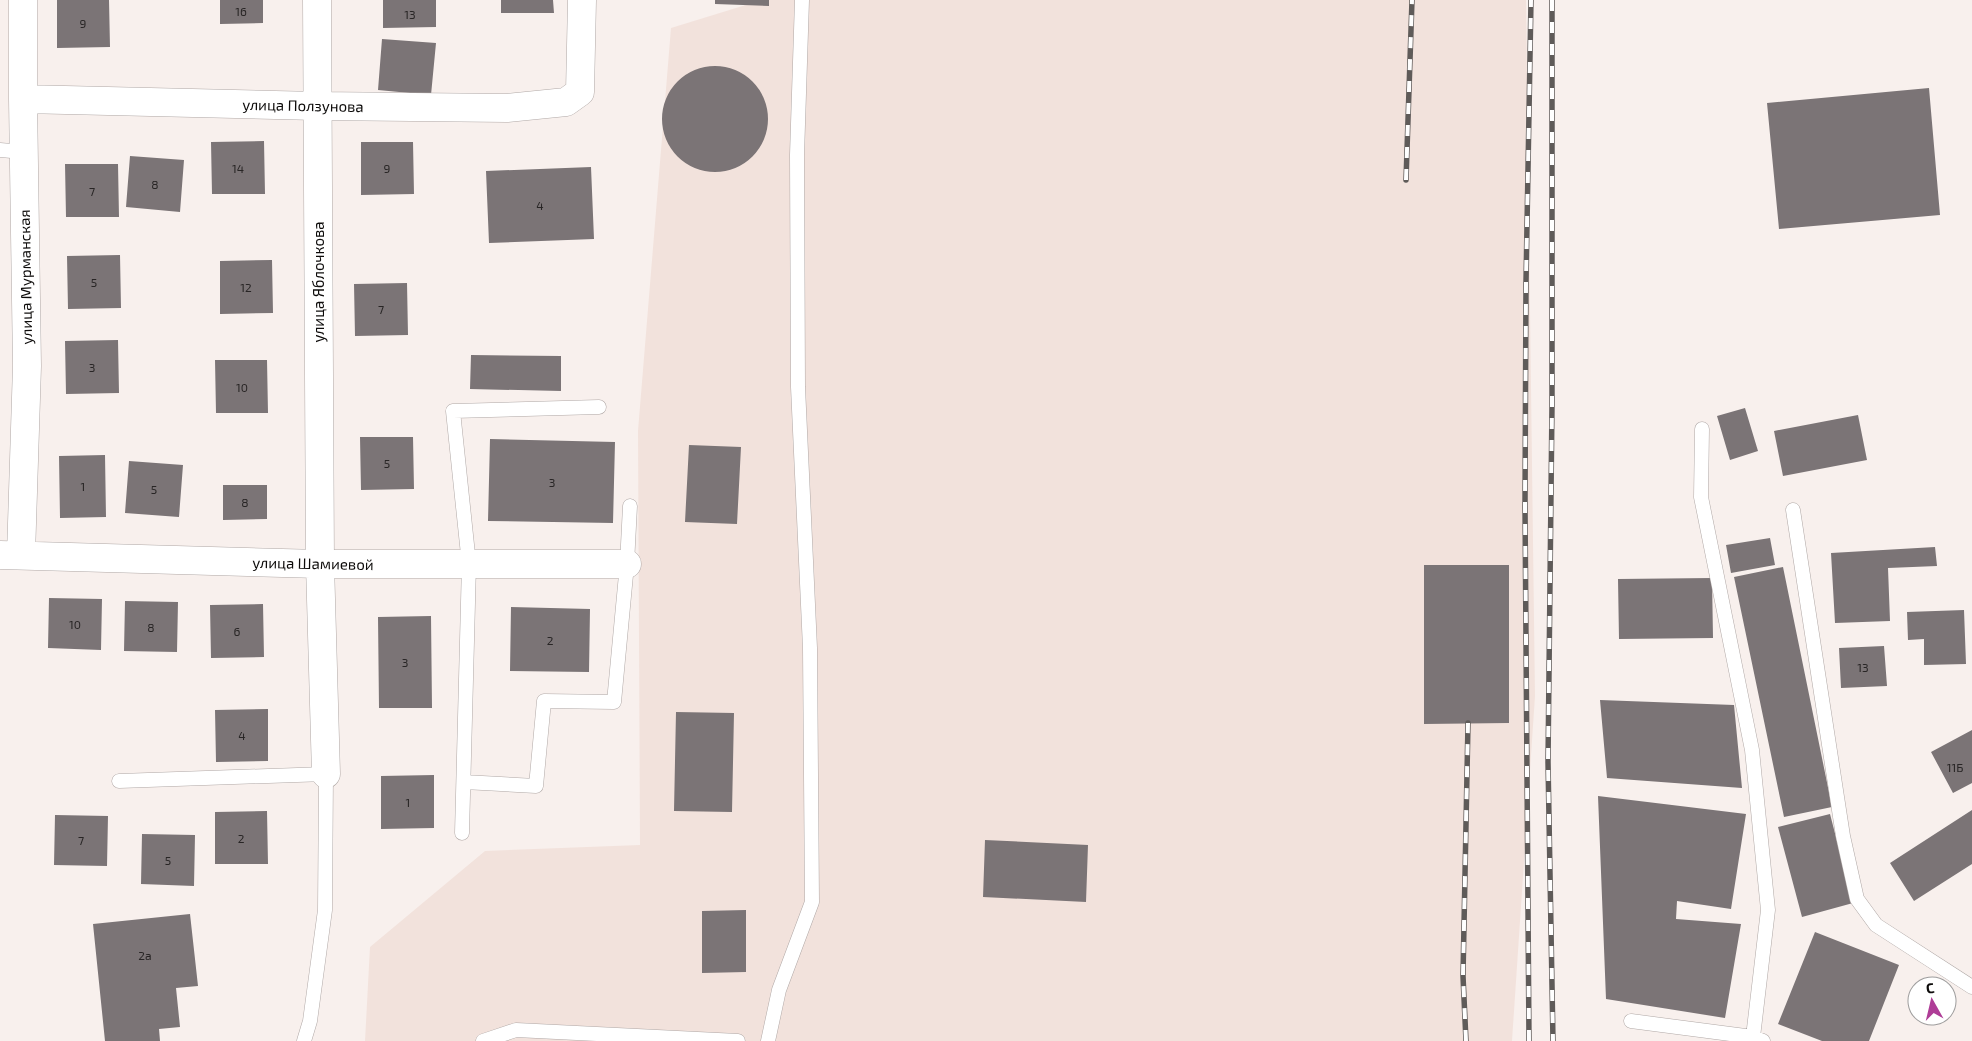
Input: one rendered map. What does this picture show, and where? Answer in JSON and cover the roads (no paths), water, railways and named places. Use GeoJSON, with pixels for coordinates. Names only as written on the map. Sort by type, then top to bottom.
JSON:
{"type":"FeatureCollection","features":[{"type":"Feature","properties":{"kind":"street","name":"улица Мурманская"},"geometry":{"type":"LineString","coordinates":[[10,555],[27,366],[12,151],[23,100],[24,0]]}},
{"type":"Feature","properties":{"kind":"street","name":"улица Яблочкова"},"geometry":{"type":"LineString","coordinates":[[317,0],[320,564],[326,774]]}},
{"type":"Feature","properties":{"kind":"street","name":"улица Ползунова"},"geometry":{"type":"LineString","coordinates":[[23,100],[506,108],[566,102],[580,92],[582,0]]}},
{"type":"Feature","properties":{"kind":"street","name":"улица Шамиевой"},"geometry":{"type":"LineString","coordinates":[[10,555],[320,564],[627,564]]}},
{"type":"Feature","properties":{"kind":"lane"},"geometry":{"type":"LineString","coordinates":[[768,1041],[779,990],[812,902],[810,648],[798,387],[798,156],[802,0]]}},
{"type":"Feature","properties":{"kind":"lane"},"geometry":{"type":"LineString","coordinates":[[462,833],[469,564],[453,411],[598,407]]}},
{"type":"Feature","properties":{"kind":"lane"},"geometry":{"type":"LineString","coordinates":[[1632,1021],[1758,1039],[1768,910],[1752,750],[1701,497],[1702,429]]}},
{"type":"Feature","properties":{"kind":"lane"},"geometry":{"type":"LineString","coordinates":[[464,782],[536,786],[544,701],[614,702],[627,564],[630,506]]}},
{"type":"Feature","properties":{"kind":"lane"},"geometry":{"type":"LineString","coordinates":[[1792,510],[1843,836],[1857,898],[1876,926],[1972,987]]}},
{"type":"Feature","properties":{"kind":"lane"},"geometry":{"type":"LineString","coordinates":[[119,781],[326,774],[325,910],[310,1020],[304,1041]]}},
{"type":"Feature","properties":{"kind":"lane"},"geometry":{"type":"LineString","coordinates":[[483,1041],[516,1030],[738,1041]]}},
{"type":"Feature","properties":{"kind":"railway"},"geometry":{"type":"LineString","coordinates":[[1406,180],[1412,0]]}},
{"type":"Feature","properties":{"kind":"railway"},"geometry":{"type":"LineString","coordinates":[[1529,1041],[1525,506],[1526,282],[1531,0]]}},
{"type":"Feature","properties":{"kind":"railway"},"geometry":{"type":"LineString","coordinates":[[1552,0],[1552,405],[1548,762],[1553,1041]]}},
{"type":"Feature","properties":{"kind":"railway"},"geometry":{"type":"LineString","coordinates":[[1466,1041],[1463,976],[1468,723]]}}]}
